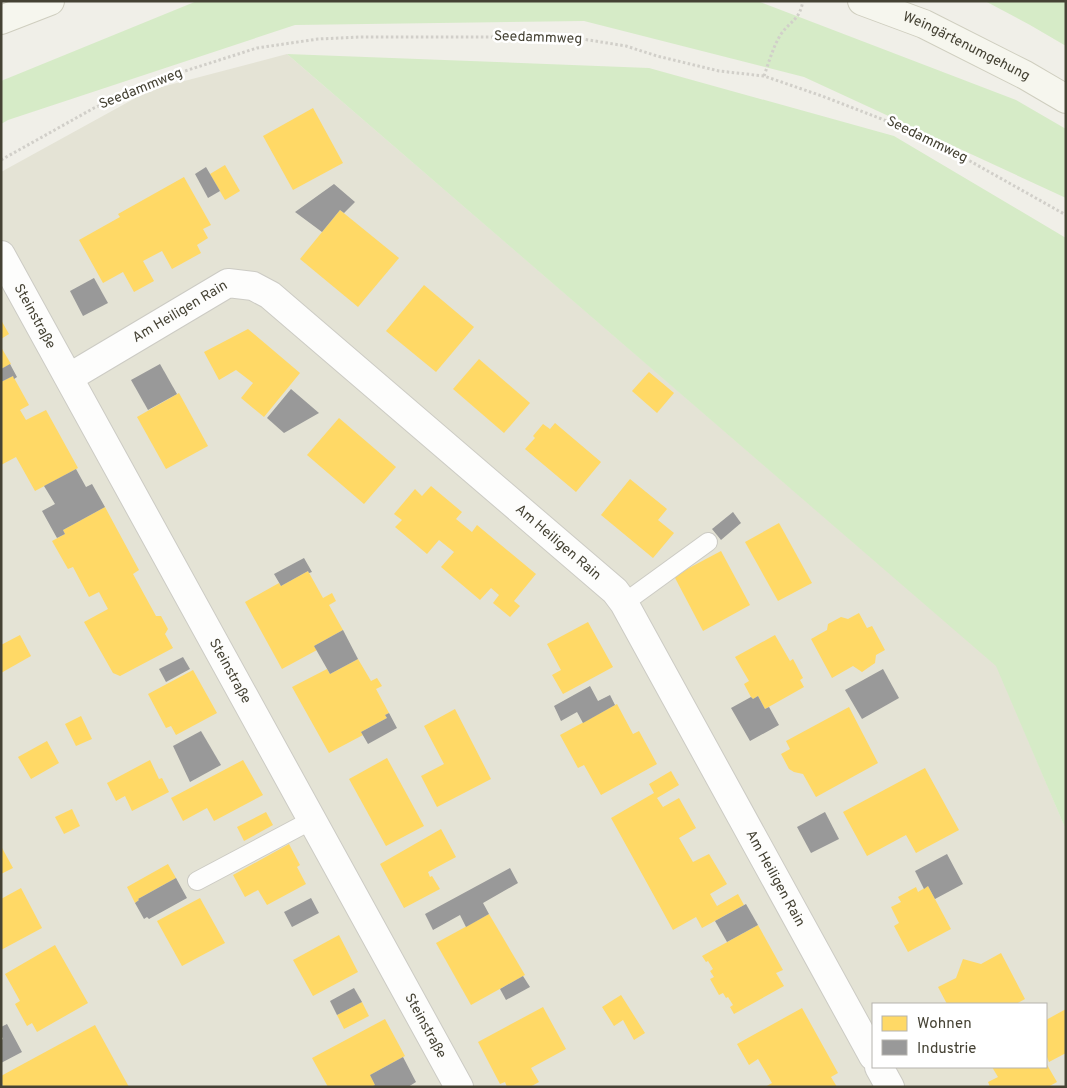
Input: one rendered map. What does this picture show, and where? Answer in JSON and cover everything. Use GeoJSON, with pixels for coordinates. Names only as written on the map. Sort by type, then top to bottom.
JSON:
{"type":"FeatureCollection","features":[{"type":"Feature","properties":{"kind":"main road"},"geometry":{"type":"LineString","coordinates":[[1,20],[50,1]]}},
{"type":"Feature","properties":{"kind":"main road","name":"Weingärtenumgehung"},"geometry":{"type":"LineString","coordinates":[[862,1],[924,24],[1025,75],[1066,99]]}},
{"type":"Feature","properties":{"kind":"street","name":"Steinstraße"},"geometry":{"type":"LineString","coordinates":[[1,255],[70,377],[459,1087]]}},
{"type":"Feature","properties":{"kind":"street","name":"Am Heiligen Rain"},"geometry":{"type":"LineString","coordinates":[[70,377],[228,283],[253,286],[270,295],[615,591],[624,603],[872,1054]]}},
{"type":"Feature","properties":{"kind":"street"},"geometry":{"type":"LineString","coordinates":[[880,1068],[890,1087]]}},
{"type":"Feature","properties":{"kind":"lane"},"geometry":{"type":"LineString","coordinates":[[624,603],[708,542]]}},
{"type":"Feature","properties":{"kind":"lane"},"geometry":{"type":"LineString","coordinates":[[197,880],[312,820]]}},
{"type":"Feature","properties":{"kind":"path"},"geometry":{"type":"LineString","coordinates":[[764,76],[772,52],[781,34],[801,13],[803,1]]}},
{"type":"Feature","properties":{"kind":"path","name":"Seedammweg"},"geometry":{"type":"LineString","coordinates":[[1,160],[94,108],[136,89],[185,70],[257,48],[318,39],[361,37],[570,37],[626,46],[719,70],[764,76],[822,96],[892,123],[961,156],[1066,215]]}},
{"type":"Feature","properties":{"kind":"shaded area"},"geometry":{"type":"Polygon","coordinates":[[[287,54],[997,666],[1066,830],[1066,1087],[1,1087],[1,172],[150,90],[287,54]]]}},
{"type":"Feature","properties":{"kind":"green space"},"geometry":{"type":"Polygon","coordinates":[[[197,1],[760,2],[1016,100],[1066,129],[1066,198],[804,77],[584,21],[295,25],[8,120],[1,124],[1,81],[197,1]]]}},
{"type":"Feature","properties":{"kind":"green space"},"geometry":{"type":"Polygon","coordinates":[[[985,1],[1066,1],[1066,46],[1030,25],[985,1]]]}},
{"type":"Feature","properties":{"kind":"green space"},"geometry":{"type":"Polygon","coordinates":[[[287,54],[649,68],[894,136],[1066,238],[1066,830],[996,666],[287,54]]]}},
{"type":"Feature","properties":{"kind":"building: Wohnen"},"geometry":{"type":"Polygon","coordinates":[[[313,108],[343,163],[293,190],[263,136],[313,108]]]}},
{"type":"Feature","properties":{"kind":"building: Wohnen"},"geometry":{"type":"Polygon","coordinates":[[[225,165],[240,191],[225,200],[210,174],[225,165]]]}},
{"type":"Feature","properties":{"kind":"building: Wohnen"},"geometry":{"type":"Polygon","coordinates":[[[184,177],[211,225],[203,229],[208,238],[197,245],[201,253],[172,269],[162,251],[143,261],[154,281],[134,292],[123,272],[103,283],[79,240],[120,217],[118,214],[184,177]]]}},
{"type":"Feature","properties":{"kind":"building: Wohnen"},"geometry":{"type":"Polygon","coordinates":[[[340,210],[399,258],[358,307],[300,259],[340,210]]]}},
{"type":"Feature","properties":{"kind":"building: Wohnen"},"geometry":{"type":"Polygon","coordinates":[[[424,285],[474,327],[436,372],[386,331],[424,285]]]}},
{"type":"Feature","properties":{"kind":"building: Wohnen"},"geometry":{"type":"Polygon","coordinates":[[[1,320],[9,334],[1,339],[1,320]]]}},
{"type":"Feature","properties":{"kind":"building: Wohnen"},"geometry":{"type":"Polygon","coordinates":[[[248,329],[300,373],[264,417],[241,398],[253,383],[236,370],[219,380],[204,352],[248,329]]]}},
{"type":"Feature","properties":{"kind":"building: Wohnen"},"geometry":{"type":"Polygon","coordinates":[[[1,347],[11,364],[1,369],[1,347]]]}},
{"type":"Feature","properties":{"kind":"building: Wohnen"},"geometry":{"type":"Polygon","coordinates":[[[479,359],[530,403],[504,433],[453,389],[479,359]]]}},
{"type":"Feature","properties":{"kind":"building: Wohnen"},"geometry":{"type":"Polygon","coordinates":[[[649,372],[674,393],[657,413],[632,391],[649,372]]]}},
{"type":"Feature","properties":{"kind":"building: Wohnen"},"geometry":{"type":"Polygon","coordinates":[[[13,376],[29,405],[20,410],[26,420],[46,410],[78,468],[35,491],[16,457],[1,465],[1,382],[13,376]]]}},
{"type":"Feature","properties":{"kind":"building: Wohnen"},"geometry":{"type":"Polygon","coordinates":[[[179,393],[208,446],[166,469],[137,417],[179,393]]]}},
{"type":"Feature","properties":{"kind":"building: Wohnen"},"geometry":{"type":"Polygon","coordinates":[[[339,418],[396,467],[364,504],[307,455],[339,418]]]}},
{"type":"Feature","properties":{"kind":"building: Wohnen"},"geometry":{"type":"Polygon","coordinates":[[[555,423],[601,462],[576,492],[525,449],[535,438],[533,436],[543,424],[550,429],[555,423]]]}},
{"type":"Feature","properties":{"kind":"building: Wohnen"},"geometry":{"type":"Polygon","coordinates":[[[630,479],[667,509],[658,520],[674,533],[653,558],[601,515],[630,479]]]}},
{"type":"Feature","properties":{"kind":"building: Wohnen"},"geometry":{"type":"Polygon","coordinates":[[[431,486],[462,512],[456,519],[472,532],[477,525],[536,574],[514,601],[520,606],[510,617],[493,603],[499,595],[491,588],[480,600],[441,567],[454,552],[439,540],[427,554],[395,527],[402,520],[394,514],[415,489],[422,496],[431,486]]]}},
{"type":"Feature","properties":{"kind":"building: Wohnen"},"geometry":{"type":"Polygon","coordinates":[[[105,507],[139,570],[133,574],[156,616],[161,616],[168,629],[165,634],[173,648],[120,676],[113,673],[84,622],[108,609],[99,592],[89,597],[73,567],[68,569],[52,541],[65,534],[63,530],[105,507]]]}},
{"type":"Feature","properties":{"kind":"building: Wohnen"},"geometry":{"type":"Polygon","coordinates":[[[779,523],[812,583],[778,601],[745,542],[779,523]]]}},
{"type":"Feature","properties":{"kind":"building: Wohnen"},"geometry":{"type":"Polygon","coordinates":[[[721,551],[750,605],[703,631],[674,576],[721,551]]]}},
{"type":"Feature","properties":{"kind":"building: Wohnen"},"geometry":{"type":"Polygon","coordinates":[[[308,571],[323,598],[332,593],[336,601],[329,605],[343,630],[314,646],[317,650],[282,669],[245,602],[279,583],[281,586],[308,571]]]}},
{"type":"Feature","properties":{"kind":"building: Wohnen"},"geometry":{"type":"Polygon","coordinates":[[[859,613],[867,628],[872,626],[885,650],[876,655],[875,663],[862,672],[853,666],[832,678],[811,639],[827,630],[828,624],[841,617],[848,619],[859,613]]]}},
{"type":"Feature","properties":{"kind":"building: Wohnen"},"geometry":{"type":"Polygon","coordinates":[[[588,622],[613,667],[563,694],[552,675],[561,670],[547,644],[588,622]]]}},
{"type":"Feature","properties":{"kind":"building: Wohnen"},"geometry":{"type":"Polygon","coordinates":[[[20,635],[31,656],[1,673],[1,645],[20,635]]]}},
{"type":"Feature","properties":{"kind":"building: Wohnen"},"geometry":{"type":"Polygon","coordinates":[[[775,635],[790,661],[793,659],[803,678],[800,680],[804,687],[765,709],[758,696],[753,699],[751,697],[744,684],[749,681],[735,657],[775,635]]]}},
{"type":"Feature","properties":{"kind":"building: Wohnen"},"geometry":{"type":"Polygon","coordinates":[[[358,659],[371,681],[377,678],[382,686],[376,689],[389,713],[385,715],[387,718],[361,732],[363,735],[329,753],[292,687],[327,669],[330,674],[358,659]]]}},
{"type":"Feature","properties":{"kind":"building: Wohnen"},"geometry":{"type":"Polygon","coordinates":[[[193,670],[217,713],[176,735],[171,726],[166,728],[148,694],[193,670]]]}},
{"type":"Feature","properties":{"kind":"building: Wohnen"},"geometry":{"type":"Polygon","coordinates":[[[617,704],[633,734],[639,731],[657,764],[601,795],[584,765],[578,768],[560,735],[617,704]]]}},
{"type":"Feature","properties":{"kind":"building: Wohnen"},"geometry":{"type":"Polygon","coordinates":[[[849,707],[878,763],[816,797],[803,774],[789,769],[781,754],[790,749],[786,741],[849,707]]]}},
{"type":"Feature","properties":{"kind":"building: Wohnen"},"geometry":{"type":"Polygon","coordinates":[[[455,709],[491,779],[437,807],[421,776],[444,764],[424,726],[455,709]]]}},
{"type":"Feature","properties":{"kind":"building: Wohnen"},"geometry":{"type":"Polygon","coordinates":[[[81,716],[92,739],[76,746],[65,724],[81,716]]]}},
{"type":"Feature","properties":{"kind":"building: Wohnen"},"geometry":{"type":"Polygon","coordinates":[[[47,741],[59,763],[31,779],[18,757],[47,741]]]}},
{"type":"Feature","properties":{"kind":"building: Wohnen"},"geometry":{"type":"Polygon","coordinates":[[[387,758],[424,826],[386,846],[349,779],[387,758]]]}},
{"type":"Feature","properties":{"kind":"building: Wohnen"},"geometry":{"type":"Polygon","coordinates":[[[150,760],[159,779],[162,778],[169,792],[132,811],[125,796],[116,801],[107,783],[150,760]]]}},
{"type":"Feature","properties":{"kind":"building: Wohnen"},"geometry":{"type":"Polygon","coordinates":[[[243,760],[263,795],[214,821],[207,808],[183,821],[171,798],[243,760]]]}},
{"type":"Feature","properties":{"kind":"building: Wohnen"},"geometry":{"type":"Polygon","coordinates":[[[925,768],[959,830],[916,853],[906,835],[867,856],[843,812],[925,768]]]}},
{"type":"Feature","properties":{"kind":"building: Wohnen"},"geometry":{"type":"Polygon","coordinates":[[[671,771],[679,785],[657,798],[663,807],[679,798],[696,828],[679,838],[693,862],[709,854],[727,884],[710,894],[717,906],[738,894],[744,905],[702,928],[696,917],[673,930],[611,818],[654,793],[649,784],[671,771]]]}},
{"type":"Feature","properties":{"kind":"building: Wohnen"},"geometry":{"type":"Polygon","coordinates":[[[72,809],[80,826],[64,834],[55,817],[72,809]]]}},
{"type":"Feature","properties":{"kind":"building: Wohnen"},"geometry":{"type":"Polygon","coordinates":[[[266,812],[273,825],[244,841],[237,827],[266,812]]]}},
{"type":"Feature","properties":{"kind":"building: Wohnen"},"geometry":{"type":"Polygon","coordinates":[[[441,829],[456,857],[428,872],[440,889],[404,908],[380,864],[441,829]]]}},
{"type":"Feature","properties":{"kind":"building: Wohnen"},"geometry":{"type":"Polygon","coordinates":[[[289,844],[300,865],[297,867],[306,884],[267,905],[258,890],[245,897],[233,875],[289,844]]]}},
{"type":"Feature","properties":{"kind":"building: Wohnen"},"geometry":{"type":"Polygon","coordinates":[[[1,846],[13,868],[1,874],[1,846]]]}},
{"type":"Feature","properties":{"kind":"building: Wohnen"},"geometry":{"type":"Polygon","coordinates":[[[168,864],[176,878],[138,899],[135,903],[127,887],[168,864]]]}},
{"type":"Feature","properties":{"kind":"building: Wohnen"},"geometry":{"type":"Polygon","coordinates":[[[928,886],[951,929],[908,952],[894,926],[899,923],[891,907],[901,902],[898,897],[916,887],[918,892],[928,886]]]}},
{"type":"Feature","properties":{"kind":"building: Wohnen"},"geometry":{"type":"Polygon","coordinates":[[[21,888],[42,928],[1,950],[1,899],[21,888]]]}},
{"type":"Feature","properties":{"kind":"building: Wohnen"},"geometry":{"type":"Polygon","coordinates":[[[200,898],[225,943],[182,966],[157,921],[200,898]]]}},
{"type":"Feature","properties":{"kind":"building: Wohnen"},"geometry":{"type":"Polygon","coordinates":[[[489,914],[525,975],[471,1005],[436,943],[489,914]]]}},
{"type":"Feature","properties":{"kind":"building: Wohnen"},"geometry":{"type":"Polygon","coordinates":[[[758,925],[783,970],[776,973],[784,986],[734,1014],[730,1007],[733,1005],[728,997],[726,998],[723,993],[719,995],[710,979],[714,977],[710,971],[713,969],[702,956],[758,925]]]}},
{"type":"Feature","properties":{"kind":"building: Wohnen"},"geometry":{"type":"Polygon","coordinates":[[[339,935],[358,972],[313,996],[293,960],[339,935]]]}},
{"type":"Feature","properties":{"kind":"building: Wohnen"},"geometry":{"type":"Polygon","coordinates":[[[55,945],[88,1003],[37,1032],[32,1023],[27,1026],[15,1004],[20,1001],[5,974],[55,945]]]}},
{"type":"Feature","properties":{"kind":"building: Wohnen"},"geometry":{"type":"Polygon","coordinates":[[[1001,953],[1025,999],[1018,1003],[946,1003],[938,987],[956,978],[963,959],[981,964],[1001,953]]]}},
{"type":"Feature","properties":{"kind":"building: Wohnen"},"geometry":{"type":"Polygon","coordinates":[[[621,995],[645,1033],[634,1040],[623,1020],[614,1026],[602,1007],[621,995]]]}},
{"type":"Feature","properties":{"kind":"building: Wohnen"},"geometry":{"type":"Polygon","coordinates":[[[362,1002],[369,1016],[344,1029],[337,1015],[362,1002]]]}},
{"type":"Feature","properties":{"kind":"building: Wohnen"},"geometry":{"type":"Polygon","coordinates":[[[543,1007],[566,1049],[531,1068],[539,1082],[530,1087],[507,1087],[505,1082],[500,1084],[478,1042],[543,1007]]]}},
{"type":"Feature","properties":{"kind":"building: Wohnen"},"geometry":{"type":"Polygon","coordinates":[[[802,1008],[838,1073],[831,1077],[837,1087],[765,1087],[772,1083],[758,1059],[749,1065],[737,1044],[802,1008]]]}},
{"type":"Feature","properties":{"kind":"building: Wohnen"},"geometry":{"type":"Polygon","coordinates":[[[1066,1009],[1066,1053],[1049,1062],[1047,1057],[1047,1019],[1066,1009]]]}},
{"type":"Feature","properties":{"kind":"building: Wohnen"},"geometry":{"type":"Polygon","coordinates":[[[385,1019],[405,1056],[370,1075],[375,1085],[371,1087],[328,1087],[312,1058],[385,1019]]]}},
{"type":"Feature","properties":{"kind":"building: Wohnen"},"geometry":{"type":"Polygon","coordinates":[[[95,1025],[129,1087],[4,1087],[1,1082],[1,1076],[95,1025]]]}},
{"type":"Feature","properties":{"kind":"building: Wohnen"},"geometry":{"type":"Polygon","coordinates":[[[1047,1065],[1057,1082],[1048,1087],[990,1087],[988,1082],[998,1077],[993,1068],[1047,1068],[1047,1065]]]}},
{"type":"Feature","properties":{"kind":"building: Industrie"},"geometry":{"type":"Polygon","coordinates":[[[206,167],[220,191],[208,198],[195,174],[206,167]]]}},
{"type":"Feature","properties":{"kind":"building: Industrie"},"geometry":{"type":"Polygon","coordinates":[[[334,184],[355,202],[344,213],[340,210],[322,232],[295,212],[334,184]]]}},
{"type":"Feature","properties":{"kind":"building: Industrie"},"geometry":{"type":"Polygon","coordinates":[[[94,278],[108,303],[83,316],[70,291],[94,278]]]}},
{"type":"Feature","properties":{"kind":"building: Industrie"},"geometry":{"type":"Polygon","coordinates":[[[10,364],[17,377],[14,379],[13,376],[1,382],[1,369],[10,364]]]}},
{"type":"Feature","properties":{"kind":"building: Industrie"},"geometry":{"type":"Polygon","coordinates":[[[160,364],[177,394],[148,410],[131,380],[160,364]]]}},
{"type":"Feature","properties":{"kind":"building: Industrie"},"geometry":{"type":"Polygon","coordinates":[[[291,389],[319,413],[284,433],[267,418],[291,389]]]}},
{"type":"Feature","properties":{"kind":"building: Industrie"},"geometry":{"type":"Polygon","coordinates":[[[76,469],[86,487],[92,484],[105,507],[63,530],[65,534],[57,538],[42,511],[55,504],[44,486],[76,469]]]}},
{"type":"Feature","properties":{"kind":"building: Industrie"},"geometry":{"type":"Polygon","coordinates":[[[733,512],[741,523],[721,540],[712,529],[733,512]]]}},
{"type":"Feature","properties":{"kind":"building: Industrie"},"geometry":{"type":"Polygon","coordinates":[[[304,558],[312,572],[309,573],[308,571],[281,586],[274,574],[304,558]]]}},
{"type":"Feature","properties":{"kind":"building: Industrie"},"geometry":{"type":"Polygon","coordinates":[[[343,630],[358,659],[330,674],[314,646],[343,630]]]}},
{"type":"Feature","properties":{"kind":"building: Industrie"},"geometry":{"type":"Polygon","coordinates":[[[183,657],[190,669],[166,682],[159,669],[183,657]]]}},
{"type":"Feature","properties":{"kind":"building: Industrie"},"geometry":{"type":"Polygon","coordinates":[[[883,669],[899,698],[862,719],[845,690],[883,669]]]}},
{"type":"Feature","properties":{"kind":"building: Industrie"},"geometry":{"type":"Polygon","coordinates":[[[590,686],[598,701],[610,695],[615,705],[583,723],[577,712],[561,721],[554,706],[590,686]]]}},
{"type":"Feature","properties":{"kind":"building: Industrie"},"geometry":{"type":"Polygon","coordinates":[[[758,696],[765,709],[769,707],[779,725],[750,741],[731,708],[751,697],[753,699],[758,696]]]}},
{"type":"Feature","properties":{"kind":"building: Industrie"},"geometry":{"type":"Polygon","coordinates":[[[389,713],[397,728],[368,744],[361,732],[387,718],[385,715],[389,713]]]}},
{"type":"Feature","properties":{"kind":"building: Industrie"},"geometry":{"type":"Polygon","coordinates":[[[201,731],[221,765],[190,782],[173,746],[201,731]]]}},
{"type":"Feature","properties":{"kind":"building: Industrie"},"geometry":{"type":"Polygon","coordinates":[[[825,812],[839,839],[811,853],[797,827],[825,812]]]}},
{"type":"Feature","properties":{"kind":"building: Industrie"},"geometry":{"type":"Polygon","coordinates":[[[947,854],[963,884],[935,899],[928,886],[924,889],[915,871],[947,854]]]}},
{"type":"Feature","properties":{"kind":"building: Industrie"},"geometry":{"type":"Polygon","coordinates":[[[510,868],[518,883],[483,903],[489,914],[466,927],[460,915],[433,930],[425,914],[510,868]]]}},
{"type":"Feature","properties":{"kind":"building: Industrie"},"geometry":{"type":"Polygon","coordinates":[[[176,878],[187,898],[149,919],[147,917],[144,919],[135,903],[138,899],[176,878]]]}},
{"type":"Feature","properties":{"kind":"building: Industrie"},"geometry":{"type":"Polygon","coordinates":[[[311,898],[319,913],[292,927],[284,912],[311,898]]]}},
{"type":"Feature","properties":{"kind":"building: Industrie"},"geometry":{"type":"Polygon","coordinates":[[[746,904],[758,925],[727,942],[715,921],[746,904]]]}},
{"type":"Feature","properties":{"kind":"building: Industrie"},"geometry":{"type":"Polygon","coordinates":[[[523,976],[530,987],[506,1000],[500,989],[523,976]]]}},
{"type":"Feature","properties":{"kind":"building: Industrie"},"geometry":{"type":"Polygon","coordinates":[[[354,988],[362,1002],[337,1015],[330,1001],[354,988]]]}},
{"type":"Feature","properties":{"kind":"building: Industrie"},"geometry":{"type":"Polygon","coordinates":[[[7,1024],[22,1052],[1,1063],[1,1040],[3,1039],[1,1027],[7,1024]]]}},
{"type":"Feature","properties":{"kind":"building: Industrie"},"geometry":{"type":"Polygon","coordinates":[[[403,1057],[416,1082],[408,1087],[371,1087],[375,1085],[370,1075],[403,1057]]]}}]}
